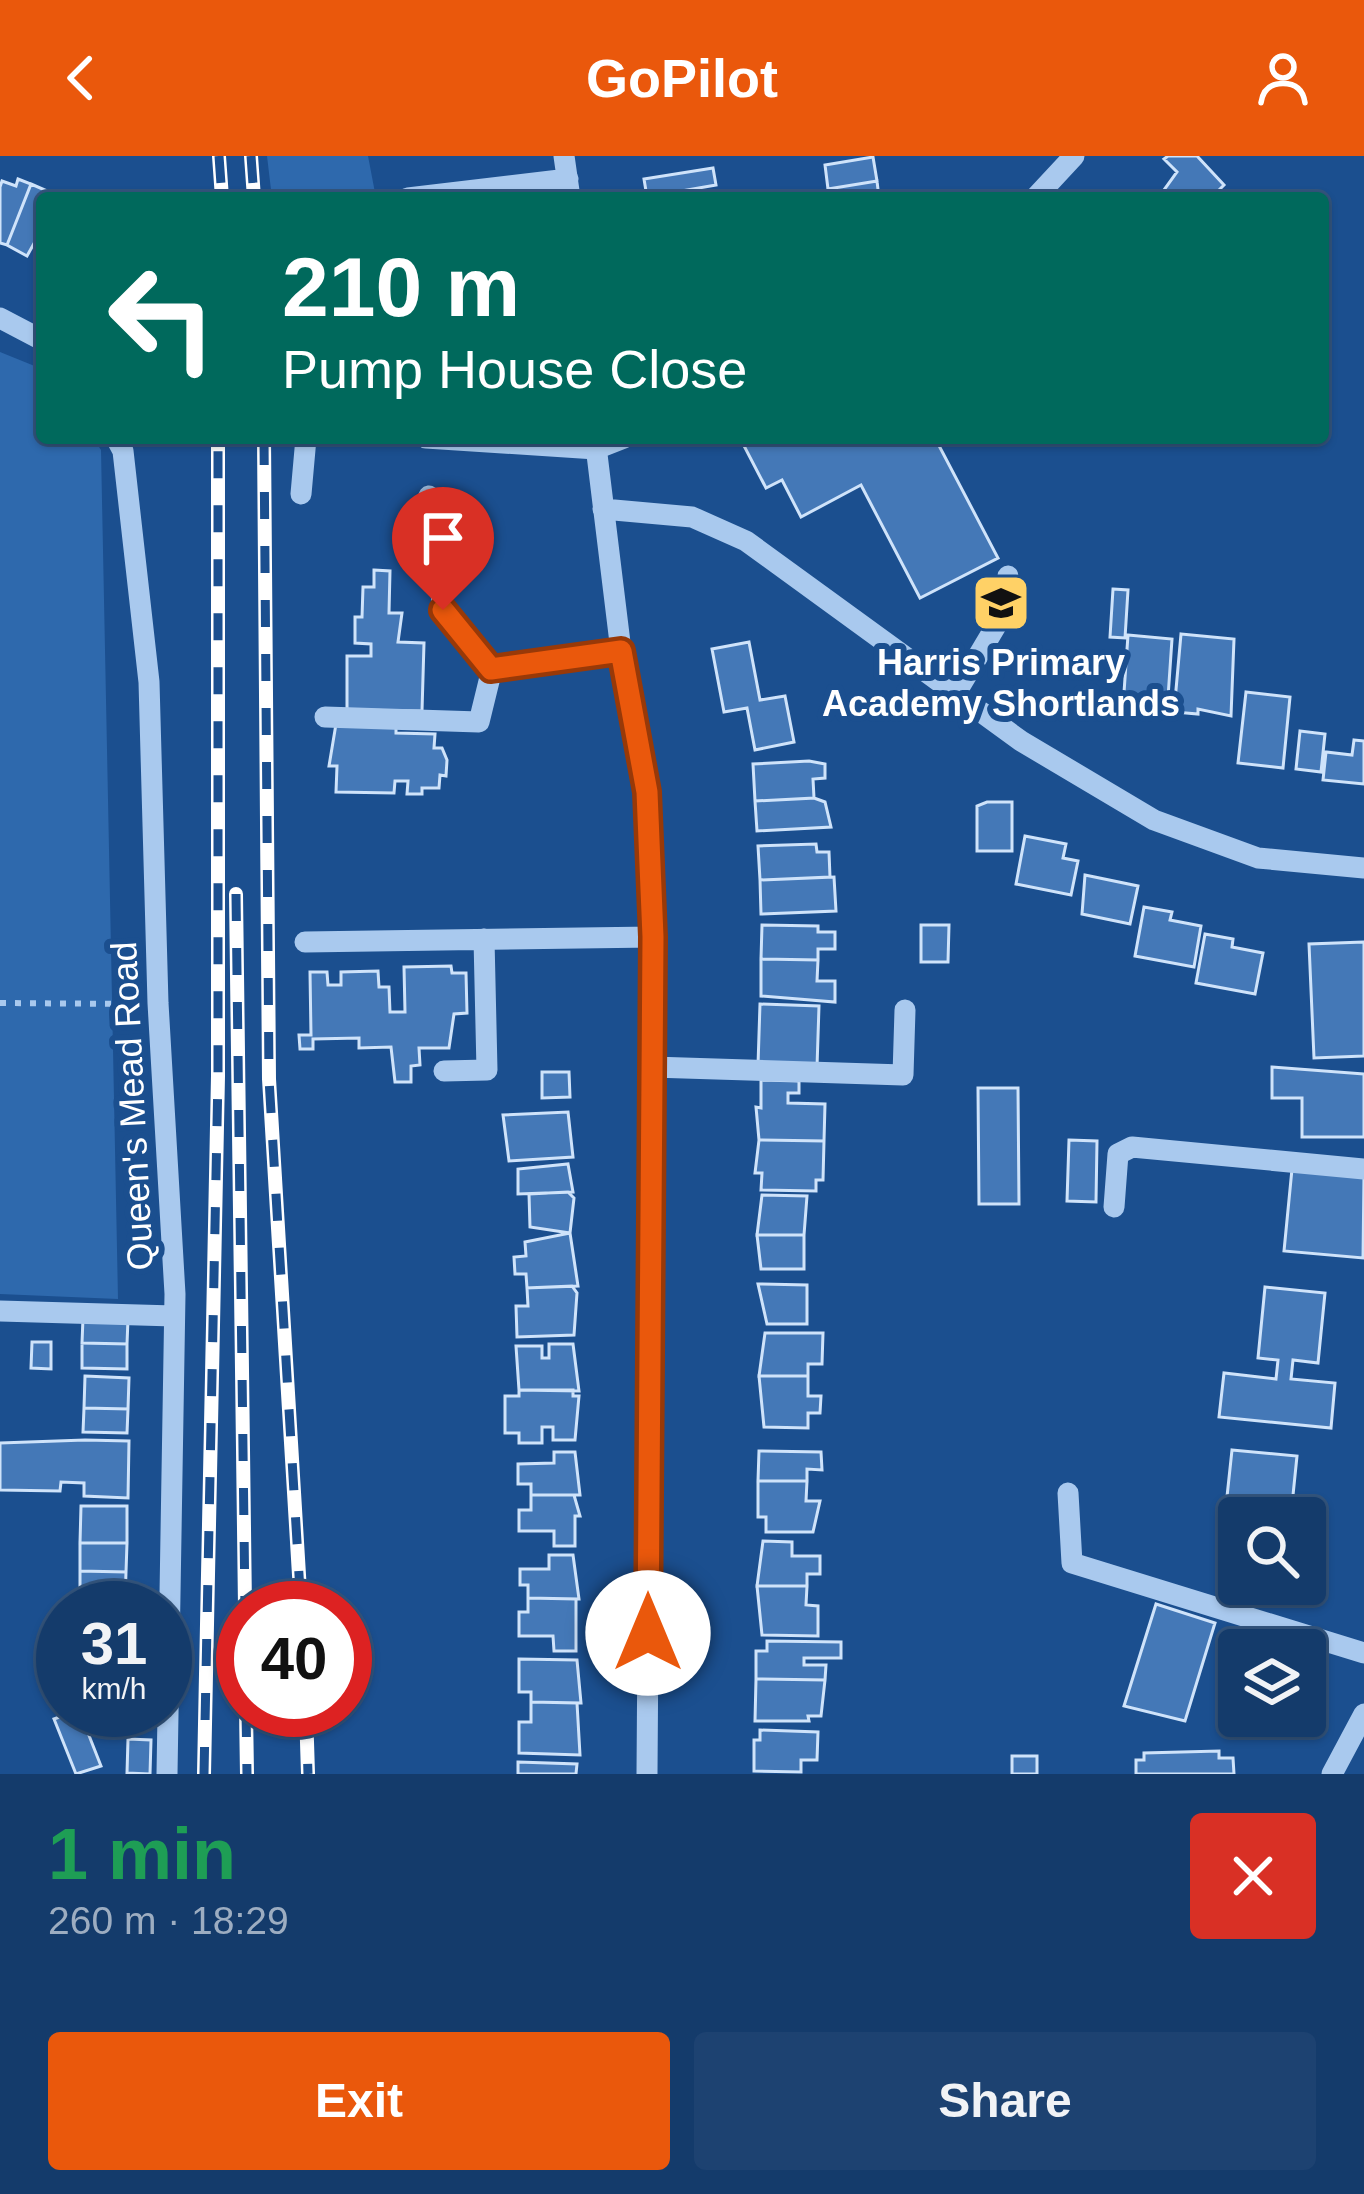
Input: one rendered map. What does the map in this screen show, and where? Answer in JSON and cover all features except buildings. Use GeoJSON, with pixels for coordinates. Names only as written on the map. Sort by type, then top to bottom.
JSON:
{"type":"FeatureCollection","features":[{"type":"Feature","properties":{"kind":"street"},"geometry":{"type":"LineString","coordinates":[[1041,192],[1074,156]]}},
{"type":"Feature","properties":{"kind":"street"},"geometry":{"type":"LineString","coordinates":[[456,192],[567,178]]}},
{"type":"Feature","properties":{"kind":"street"},"geometry":{"type":"LineString","coordinates":[[0,318],[36,337]]}},
{"type":"Feature","properties":{"kind":"street","name":"Queen's Mead Road"},"geometry":{"type":"LineString","coordinates":[[119,444],[149,682],[158,1003],[174,1316],[167,1774]]}},
{"type":"Feature","properties":{"kind":"street"},"geometry":{"type":"LineString","coordinates":[[301,494],[305,444]]}},
{"type":"Feature","properties":{"kind":"street"},"geometry":{"type":"LineString","coordinates":[[596,444],[621,651],[647,792],[653,937],[647,1774]]}},
{"type":"Feature","properties":{"kind":"street"},"geometry":{"type":"LineString","coordinates":[[429,496],[443,610],[491,669]]}},
{"type":"Feature","properties":{"kind":"street"},"geometry":{"type":"LineString","coordinates":[[603,508],[692,517],[719,526],[782,565],[1096,789],[1208,843],[1258,858],[1364,868]]}},
{"type":"Feature","properties":{"kind":"street"},"geometry":{"type":"LineString","coordinates":[[956,693],[1006,609],[1008,576]]}},
{"type":"Feature","properties":{"kind":"street"},"geometry":{"type":"LineString","coordinates":[[491,669],[621,651]]}},
{"type":"Feature","properties":{"kind":"street"},"geometry":{"type":"LineString","coordinates":[[325,717],[479,722],[491,669]]}},
{"type":"Feature","properties":{"kind":"street"},"geometry":{"type":"LineString","coordinates":[[305,942],[653,937]]}},
{"type":"Feature","properties":{"kind":"street"},"geometry":{"type":"LineString","coordinates":[[444,1071],[487,1070],[484,939]]}},
{"type":"Feature","properties":{"kind":"street"},"geometry":{"type":"LineString","coordinates":[[652,1067],[903,1075],[904,1010]]}},
{"type":"Feature","properties":{"kind":"street"},"geometry":{"type":"LineString","coordinates":[[1114,1207],[1118,1154],[1132,1147],[1364,1169]]}},
{"type":"Feature","properties":{"kind":"street"},"geometry":{"type":"LineString","coordinates":[[0,1310],[174,1316]]}},
{"type":"Feature","properties":{"kind":"street"},"geometry":{"type":"LineString","coordinates":[[1068,1493],[1072,1562],[1364,1653]]}},
{"type":"Feature","properties":{"kind":"street"},"geometry":{"type":"LineString","coordinates":[[1332,1774],[1364,1714]]}},
{"type":"Feature","properties":{"kind":"path"},"geometry":{"type":"LineString","coordinates":[[0,1003],[158,1003]]}},
{"type":"Feature","properties":{"kind":"shaded area"},"geometry":{"type":"Polygon","coordinates":[[[267,156],[368,156],[375,192],[271,192],[267,156]]]}},
{"type":"Feature","properties":{"kind":"shaded area"},"geometry":{"type":"Polygon","coordinates":[[[0,352],[36,367],[36,444],[97,444],[101,450],[118,1299],[0,1294],[0,352]]]}},
{"type":"Feature","properties":{"kind":"railway"},"geometry":{"type":"LineString","coordinates":[[219,156],[222,192]]}},
{"type":"Feature","properties":{"kind":"railway"},"geometry":{"type":"LineString","coordinates":[[251,156],[254,192]]}},
{"type":"Feature","properties":{"kind":"railway"},"geometry":{"type":"LineString","coordinates":[[204,1774],[218,1076],[218,444]]}},
{"type":"Feature","properties":{"kind":"railway"},"geometry":{"type":"LineString","coordinates":[[264,444],[269,1079],[299,1581]]}},
{"type":"Feature","properties":{"kind":"railway"},"geometry":{"type":"LineString","coordinates":[[236,894],[245,1581]]}},
{"type":"Feature","properties":{"kind":"railway"},"geometry":{"type":"LineString","coordinates":[[246,1737],[247,1774]]}},
{"type":"Feature","properties":{"kind":"railway"},"geometry":{"type":"LineString","coordinates":[[307,1737],[308,1774]]}},
{"type":"Feature","properties":{"kind":"place","name":"Harris Primary Academy Shortlands"},"geometry":{"type":"Point","coordinates":[1001,603]}},
{"type":"Feature","properties":{"kind":"route"},"geometry":{"type":"LineString","coordinates":[[443,610],[491,669],[621,651],[647,792],[653,937],[648,1633]]}}]}
